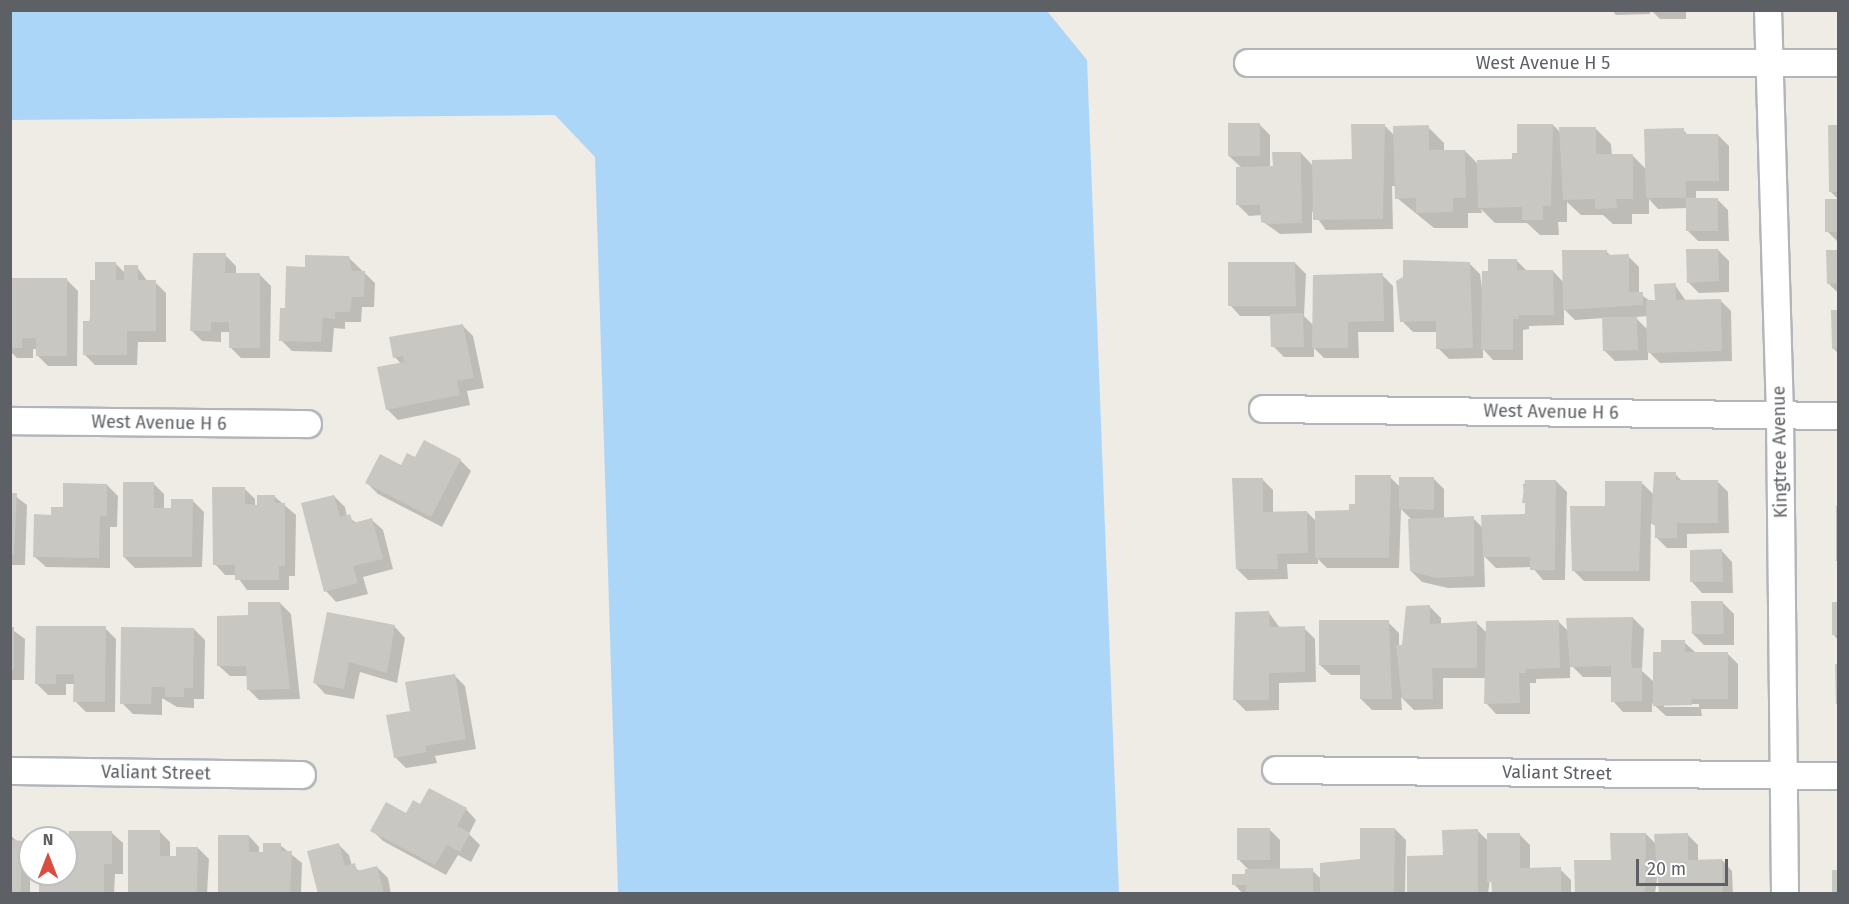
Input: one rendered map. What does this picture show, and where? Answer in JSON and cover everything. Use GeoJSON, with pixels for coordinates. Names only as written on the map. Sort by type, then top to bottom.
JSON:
{"type":"FeatureCollection","features":[{"type":"Feature","properties":{"kind":"street","name":"Kingtree Avenue"},"geometry":{"type":"LineString","coordinates":[[1768,10],[1780,415],[1785,894]]}},
{"type":"Feature","properties":{"kind":"street","name":"West Avenue H 5"},"geometry":{"type":"LineString","coordinates":[[1248,63],[1839,63]]}},
{"type":"Feature","properties":{"kind":"street","name":"West Avenue H 6"},"geometry":{"type":"LineString","coordinates":[[1263,409],[1839,416]]}},
{"type":"Feature","properties":{"kind":"street","name":"West Avenue H 6"},"geometry":{"type":"LineString","coordinates":[[10,421],[308,424]]}},
{"type":"Feature","properties":{"kind":"street","name":"Valiant Street"},"geometry":{"type":"LineString","coordinates":[[1276,770],[1839,776]]}},
{"type":"Feature","properties":{"kind":"street","name":"Valiant Street"},"geometry":{"type":"LineString","coordinates":[[10,771],[302,775]]}},
{"type":"Feature","properties":{"kind":"water"},"geometry":{"type":"Polygon","coordinates":[[[10,11],[1047,11],[1087,60],[1119,893],[618,893],[595,157],[555,115],[11,120],[10,11]]]}},
{"type":"Feature","properties":{"kind":"building"},"geometry":{"type":"Polygon","coordinates":[[[1228,123],[1260,123],[1260,156],[1228,156],[1228,123]]]}},
{"type":"Feature","properties":{"kind":"building"},"geometry":{"type":"Polygon","coordinates":[[[1351,124],[1385,124],[1383,219],[1313,220],[1312,160],[1352,159],[1351,124]]]}},
{"type":"Feature","properties":{"kind":"building"},"geometry":{"type":"Polygon","coordinates":[[[1517,124],[1553,124],[1551,206],[1543,206],[1543,220],[1522,220],[1522,207],[1478,208],[1477,160],[1512,159],[1512,153],[1517,153],[1517,124]]]}},
{"type":"Feature","properties":{"kind":"building"},"geometry":{"type":"Polygon","coordinates":[[[1429,125],[1429,150],[1465,150],[1466,198],[1453,198],[1453,212],[1416,213],[1416,198],[1395,199],[1393,126],[1429,125]]]}},
{"type":"Feature","properties":{"kind":"building"},"geometry":{"type":"Polygon","coordinates":[[[1828,125],[1838,125],[1838,192],[1829,192],[1828,125]]]}},
{"type":"Feature","properties":{"kind":"building"},"geometry":{"type":"Polygon","coordinates":[[[1559,127],[1596,127],[1596,154],[1633,154],[1633,199],[1616,199],[1617,208],[1595,209],[1595,199],[1563,200],[1559,127]]]}},
{"type":"Feature","properties":{"kind":"building"},"geometry":{"type":"Polygon","coordinates":[[[1684,128],[1684,134],[1718,134],[1719,181],[1686,181],[1686,198],[1646,198],[1644,129],[1684,128]]]}},
{"type":"Feature","properties":{"kind":"building"},"geometry":{"type":"Polygon","coordinates":[[[1272,152],[1301,152],[1302,223],[1268,224],[1261,222],[1260,205],[1236,205],[1236,167],[1273,166],[1272,152]]]}},
{"type":"Feature","properties":{"kind":"building"},"geometry":{"type":"Polygon","coordinates":[[[1686,198],[1718,198],[1718,231],[1686,231],[1686,198]]]}},
{"type":"Feature","properties":{"kind":"building"},"geometry":{"type":"Polygon","coordinates":[[[1825,199],[1838,199],[1838,232],[1825,232],[1825,199]]]}},
{"type":"Feature","properties":{"kind":"building"},"geometry":{"type":"Polygon","coordinates":[[[1686,249],[1718,249],[1719,281],[1687,283],[1686,249]]]}},
{"type":"Feature","properties":{"kind":"building"},"geometry":{"type":"Polygon","coordinates":[[[1562,250],[1607,250],[1607,255],[1629,254],[1629,292],[1643,292],[1643,305],[1563,310],[1562,250]]]}},
{"type":"Feature","properties":{"kind":"building"},"geometry":{"type":"Polygon","coordinates":[[[1826,250],[1838,250],[1838,283],[1827,284],[1826,250]]]}},
{"type":"Feature","properties":{"kind":"building"},"geometry":{"type":"Polygon","coordinates":[[[193,253],[226,253],[225,273],[260,273],[260,348],[229,348],[229,322],[211,322],[211,331],[190,331],[193,253]]]}},
{"type":"Feature","properties":{"kind":"building"},"geometry":{"type":"Polygon","coordinates":[[[305,255],[349,256],[352,271],[365,271],[364,297],[352,297],[350,312],[335,312],[335,319],[323,318],[321,342],[279,341],[280,308],[285,308],[286,266],[305,267],[305,255]]]}},
{"type":"Feature","properties":{"kind":"building"},"geometry":{"type":"Polygon","coordinates":[[[1488,259],[1517,259],[1517,270],[1553,270],[1554,315],[1519,315],[1519,319],[1513,319],[1513,350],[1481,350],[1482,271],[1488,271],[1488,259]]]}},
{"type":"Feature","properties":{"kind":"building"},"geometry":{"type":"Polygon","coordinates":[[[1403,260],[1470,262],[1473,348],[1436,349],[1436,321],[1400,322],[1396,281],[1403,277],[1403,260]]]}},
{"type":"Feature","properties":{"kind":"building"},"geometry":{"type":"Polygon","coordinates":[[[95,262],[116,262],[116,280],[124,280],[124,265],[138,265],[138,280],[156,280],[156,331],[127,331],[127,355],[83,355],[83,321],[90,321],[90,280],[95,280],[95,262]]]}},
{"type":"Feature","properties":{"kind":"building"},"geometry":{"type":"Polygon","coordinates":[[[1228,262],[1295,262],[1296,306],[1228,306],[1228,262]]]}},
{"type":"Feature","properties":{"kind":"building"},"geometry":{"type":"Polygon","coordinates":[[[1383,273],[1384,321],[1348,322],[1348,348],[1312,348],[1313,275],[1383,273]]]}},
{"type":"Feature","properties":{"kind":"building"},"geometry":{"type":"Polygon","coordinates":[[[10,278],[67,278],[67,356],[36,356],[36,338],[22,338],[22,348],[10,348],[10,278]]]}},
{"type":"Feature","properties":{"kind":"building"},"geometry":{"type":"Polygon","coordinates":[[[1676,283],[1676,300],[1721,299],[1722,351],[1647,353],[1646,300],[1655,300],[1654,284],[1676,283]]]}},
{"type":"Feature","properties":{"kind":"building"},"geometry":{"type":"Polygon","coordinates":[[[1831,310],[1838,310],[1838,348],[1832,349],[1831,310]]]}},
{"type":"Feature","properties":{"kind":"building"},"geometry":{"type":"Polygon","coordinates":[[[1303,313],[1304,347],[1271,347],[1270,314],[1303,313]]]}},
{"type":"Feature","properties":{"kind":"building"},"geometry":{"type":"Polygon","coordinates":[[[1602,317],[1637,317],[1638,350],[1603,351],[1602,317]]]}},
{"type":"Feature","properties":{"kind":"building"},"geometry":{"type":"Polygon","coordinates":[[[463,324],[474,378],[457,381],[460,395],[386,410],[377,367],[404,362],[403,356],[393,358],[389,337],[463,324]]]}},
{"type":"Feature","properties":{"kind":"building"},"geometry":{"type":"Polygon","coordinates":[[[424,440],[461,459],[431,517],[365,483],[380,454],[401,465],[407,453],[415,457],[424,440]]]}},
{"type":"Feature","properties":{"kind":"building"},"geometry":{"type":"Polygon","coordinates":[[[1654,472],[1676,472],[1676,480],[1718,480],[1718,523],[1677,523],[1677,538],[1655,538],[1655,524],[1651,524],[1654,472]]]}},
{"type":"Feature","properties":{"kind":"building"},"geometry":{"type":"Polygon","coordinates":[[[1355,475],[1391,475],[1389,558],[1315,558],[1315,511],[1349,510],[1349,504],[1355,504],[1355,475]]]}},
{"type":"Feature","properties":{"kind":"building"},"geometry":{"type":"Polygon","coordinates":[[[1399,477],[1434,477],[1434,510],[1399,509],[1399,477]]]}},
{"type":"Feature","properties":{"kind":"building"},"geometry":{"type":"Polygon","coordinates":[[[1232,478],[1263,478],[1263,512],[1307,511],[1308,553],[1277,554],[1278,569],[1236,569],[1232,478]]]}},
{"type":"Feature","properties":{"kind":"building"},"geometry":{"type":"Polygon","coordinates":[[[1525,480],[1556,480],[1555,570],[1530,570],[1530,557],[1483,557],[1481,515],[1525,514],[1525,503],[1522,503],[1525,480]]]}},
{"type":"Feature","properties":{"kind":"building"},"geometry":{"type":"Polygon","coordinates":[[[1605,481],[1642,481],[1639,571],[1572,571],[1570,506],[1605,506],[1605,481]]]}},
{"type":"Feature","properties":{"kind":"building"},"geometry":{"type":"Polygon","coordinates":[[[123,482],[154,482],[154,508],[171,508],[171,499],[193,499],[192,557],[123,557],[123,482]]]}},
{"type":"Feature","properties":{"kind":"building"},"geometry":{"type":"Polygon","coordinates":[[[63,483],[107,484],[107,516],[100,516],[99,558],[33,557],[34,514],[51,515],[51,507],[63,507],[63,483]]]}},
{"type":"Feature","properties":{"kind":"building"},"geometry":{"type":"Polygon","coordinates":[[[212,487],[245,487],[245,504],[257,505],[257,495],[275,495],[275,503],[285,503],[285,566],[279,566],[279,580],[235,580],[235,565],[213,565],[212,487]]]}},
{"type":"Feature","properties":{"kind":"building"},"geometry":{"type":"Polygon","coordinates":[[[10,493],[17,493],[14,555],[10,555],[10,493]]]}},
{"type":"Feature","properties":{"kind":"building"},"geometry":{"type":"Polygon","coordinates":[[[334,495],[340,517],[350,514],[353,523],[372,518],[383,559],[353,566],[358,583],[324,592],[301,503],[334,495]]]}},
{"type":"Feature","properties":{"kind":"building"},"geometry":{"type":"Polygon","coordinates":[[[1836,506],[1838,506],[1838,561],[1836,561],[1836,506]]]}},
{"type":"Feature","properties":{"kind":"building"},"geometry":{"type":"Polygon","coordinates":[[[1474,516],[1474,576],[1436,578],[1410,571],[1408,519],[1474,516]]]}},
{"type":"Feature","properties":{"kind":"building"},"geometry":{"type":"Polygon","coordinates":[[[1722,549],[1723,582],[1690,582],[1690,550],[1722,549]]]}},
{"type":"Feature","properties":{"kind":"building"},"geometry":{"type":"Polygon","coordinates":[[[1691,601],[1723,601],[1724,634],[1692,634],[1691,601]]]}},
{"type":"Feature","properties":{"kind":"building"},"geometry":{"type":"Polygon","coordinates":[[[248,602],[280,602],[290,689],[247,690],[246,666],[217,666],[217,616],[248,615],[248,602]]]}},
{"type":"Feature","properties":{"kind":"building"},"geometry":{"type":"Polygon","coordinates":[[[1832,602],[1838,602],[1838,635],[1832,635],[1832,602]]]}},
{"type":"Feature","properties":{"kind":"building"},"geometry":{"type":"Polygon","coordinates":[[[1430,605],[1430,624],[1477,621],[1477,668],[1432,668],[1433,699],[1402,699],[1396,645],[1402,645],[1406,606],[1430,605]]]}},
{"type":"Feature","properties":{"kind":"building"},"geometry":{"type":"Polygon","coordinates":[[[1269,611],[1270,627],[1305,626],[1305,672],[1269,673],[1269,700],[1233,700],[1235,612],[1269,611]]]}},
{"type":"Feature","properties":{"kind":"building"},"geometry":{"type":"Polygon","coordinates":[[[327,612],[395,625],[387,673],[349,662],[344,689],[313,683],[327,612]]]}},
{"type":"Feature","properties":{"kind":"building"},"geometry":{"type":"Polygon","coordinates":[[[1633,617],[1632,668],[1642,668],[1642,701],[1611,702],[1611,666],[1570,667],[1566,618],[1633,617]]]}},
{"type":"Feature","properties":{"kind":"building"},"geometry":{"type":"Polygon","coordinates":[[[1319,620],[1389,620],[1392,699],[1360,699],[1360,665],[1319,665],[1319,620]]]}},
{"type":"Feature","properties":{"kind":"building"},"geometry":{"type":"Polygon","coordinates":[[[1559,620],[1560,668],[1526,669],[1526,673],[1519,673],[1520,703],[1484,704],[1486,621],[1559,620]]]}},
{"type":"Feature","properties":{"kind":"building"},"geometry":{"type":"Polygon","coordinates":[[[36,626],[106,626],[105,702],[73,702],[74,674],[56,674],[56,684],[35,684],[36,626]]]}},
{"type":"Feature","properties":{"kind":"building"},"geometry":{"type":"Polygon","coordinates":[[[10,627],[14,627],[14,670],[10,670],[10,627]]]}},
{"type":"Feature","properties":{"kind":"building"},"geometry":{"type":"Polygon","coordinates":[[[121,627],[194,628],[193,688],[184,688],[184,697],[165,697],[165,687],[152,687],[151,704],[120,704],[121,627]]]}},
{"type":"Feature","properties":{"kind":"building"},"geometry":{"type":"Polygon","coordinates":[[[1661,640],[1685,640],[1685,652],[1728,652],[1728,699],[1691,699],[1692,705],[1653,706],[1653,652],[1661,652],[1661,640]]]}},
{"type":"Feature","properties":{"kind":"building"},"geometry":{"type":"Polygon","coordinates":[[[1835,664],[1838,664],[1838,704],[1836,704],[1835,664]]]}},
{"type":"Feature","properties":{"kind":"building"},"geometry":{"type":"Polygon","coordinates":[[[455,674],[466,739],[425,746],[427,752],[394,758],[386,715],[410,711],[405,682],[455,674]]]}},
{"type":"Feature","properties":{"kind":"building"},"geometry":{"type":"Polygon","coordinates":[[[429,788],[467,808],[457,826],[470,833],[460,852],[447,845],[435,865],[370,831],[386,802],[406,813],[413,800],[420,804],[429,788]]]}},
{"type":"Feature","properties":{"kind":"building"},"geometry":{"type":"Polygon","coordinates":[[[1237,828],[1270,828],[1270,860],[1237,860],[1237,828]]]}},
{"type":"Feature","properties":{"kind":"building"},"geometry":{"type":"Polygon","coordinates":[[[1360,828],[1395,828],[1394,894],[1320,894],[1320,863],[1360,859],[1360,828]]]}},
{"type":"Feature","properties":{"kind":"building"},"geometry":{"type":"Polygon","coordinates":[[[1478,829],[1478,894],[1407,894],[1407,856],[1443,855],[1442,830],[1478,829]]]}},
{"type":"Feature","properties":{"kind":"building"},"geometry":{"type":"Polygon","coordinates":[[[128,830],[160,830],[160,856],[176,856],[176,847],[198,847],[197,894],[128,894],[128,830]]]}},
{"type":"Feature","properties":{"kind":"building"},"geometry":{"type":"Polygon","coordinates":[[[78,831],[112,831],[112,864],[104,864],[104,894],[39,894],[39,886],[78,886],[78,831]]]}},
{"type":"Feature","properties":{"kind":"building"},"geometry":{"type":"Polygon","coordinates":[[[1487,833],[1520,833],[1520,868],[1561,867],[1561,894],[1492,894],[1492,882],[1487,882],[1487,833]]]}},
{"type":"Feature","properties":{"kind":"building"},"geometry":{"type":"Polygon","coordinates":[[[1610,833],[1646,833],[1645,894],[1575,894],[1574,860],[1611,860],[1610,833]]]}},
{"type":"Feature","properties":{"kind":"building"},"geometry":{"type":"Polygon","coordinates":[[[1688,833],[1688,860],[1722,859],[1723,894],[1659,894],[1654,834],[1688,833]]]}},
{"type":"Feature","properties":{"kind":"building"},"geometry":{"type":"Polygon","coordinates":[[[218,835],[249,835],[249,852],[263,852],[263,843],[281,843],[281,851],[292,851],[290,894],[218,894],[218,835]]]}},
{"type":"Feature","properties":{"kind":"building"},"geometry":{"type":"Polygon","coordinates":[[[10,840],[18,841],[18,886],[21,886],[21,894],[10,894],[10,840]]]}},
{"type":"Feature","properties":{"kind":"building"},"geometry":{"type":"Polygon","coordinates":[[[339,843],[345,866],[355,863],[357,871],[377,866],[384,894],[318,894],[307,851],[339,843]]]}},
{"type":"Feature","properties":{"kind":"building"},"geometry":{"type":"Polygon","coordinates":[[[1313,868],[1313,894],[1246,894],[1246,885],[1232,885],[1232,874],[1245,874],[1245,869],[1313,868]]]}},
{"type":"Feature","properties":{"kind":"building"},"geometry":{"type":"Polygon","coordinates":[[[1832,870],[1838,870],[1838,894],[1832,894],[1832,870]]]}}]}
